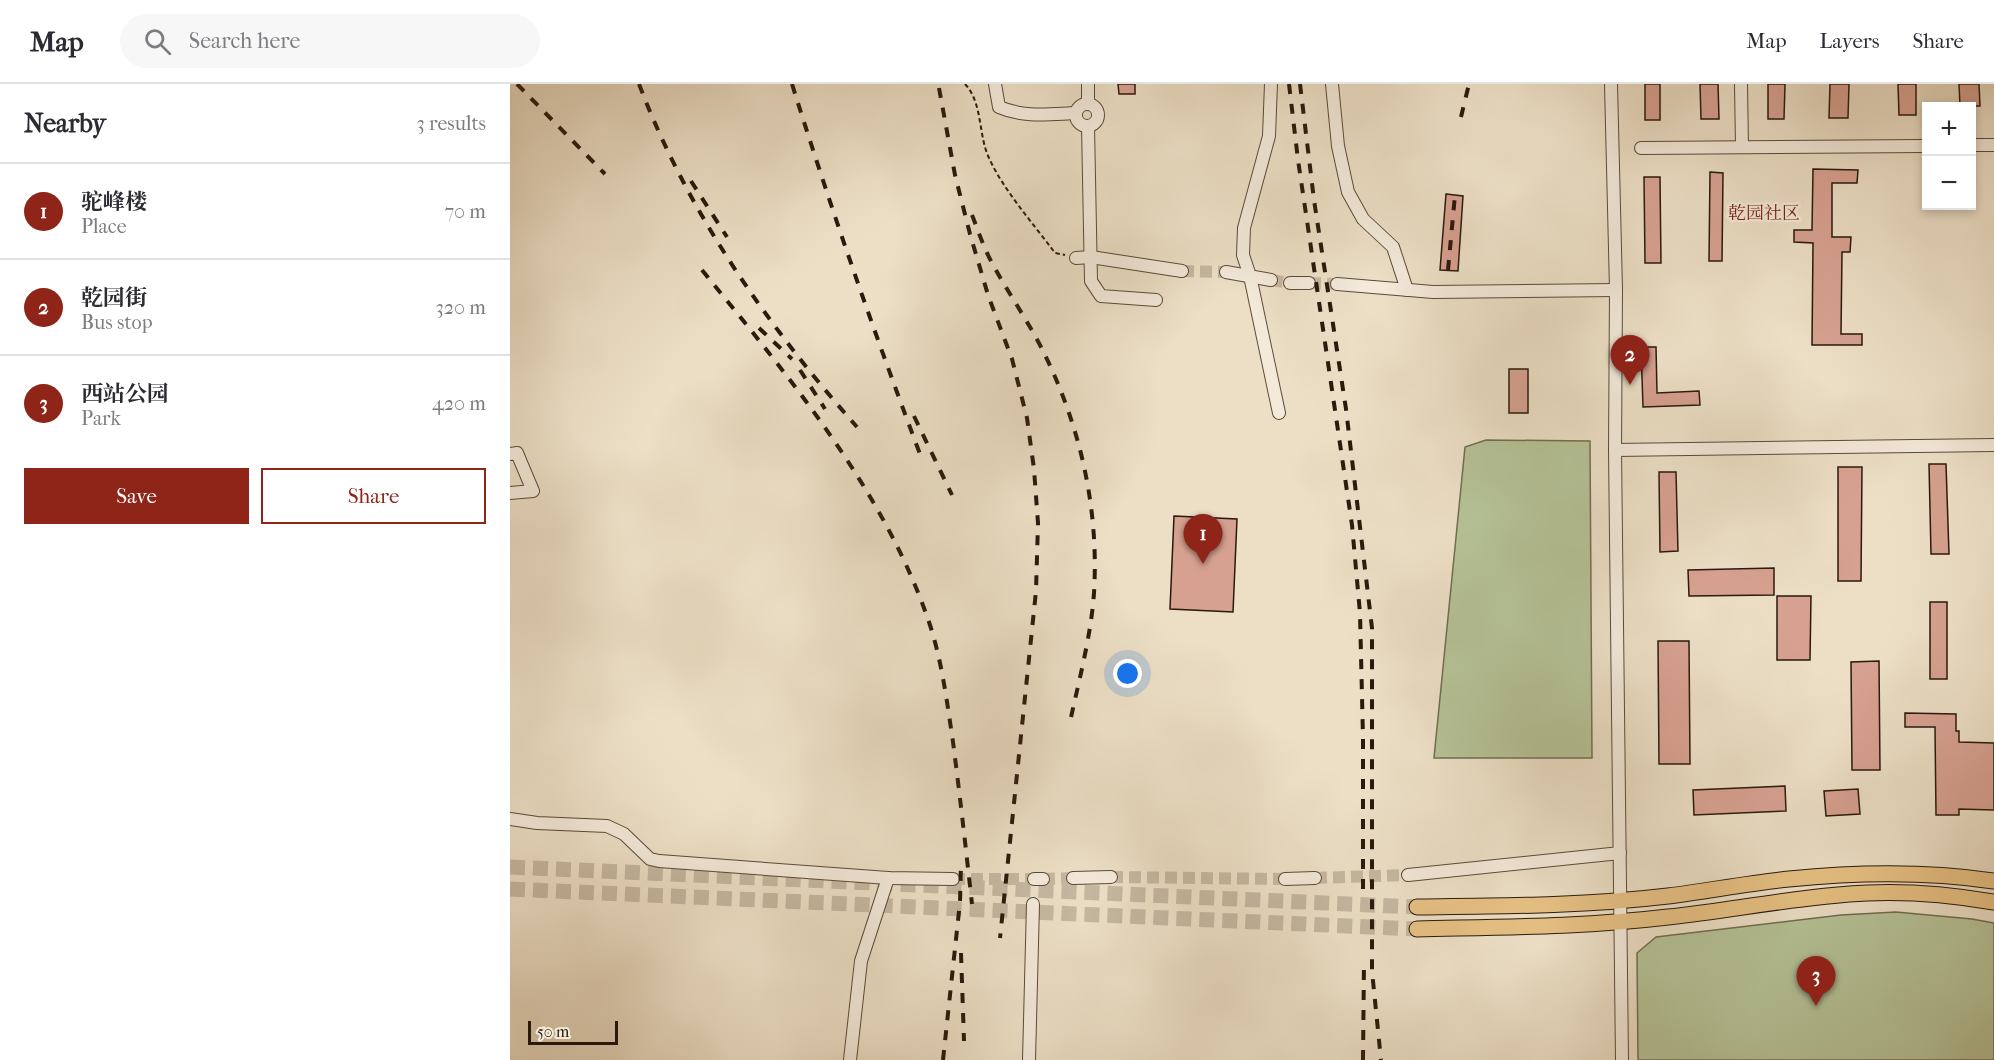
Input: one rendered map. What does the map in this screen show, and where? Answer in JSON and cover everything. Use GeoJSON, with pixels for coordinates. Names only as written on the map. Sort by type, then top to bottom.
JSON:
{"type":"FeatureCollection","features":[{"type":"Feature","properties":{"kind":"main road"},"geometry":{"type":"LineString","coordinates":[[1417,907],[1579,904],[1668,896],[1787,879],[1867,873],[1965,877],[1994,881]]}},
{"type":"Feature","properties":{"kind":"main road"},"geometry":{"type":"LineString","coordinates":[[1417,928],[1580,926],[1868,893],[1914,893],[1994,902]]}},
{"type":"Feature","properties":{"kind":"street"},"geometry":{"type":"LineString","coordinates":[[995,84],[999,107],[1013,113],[1028,115],[1076,113]]}},
{"type":"Feature","properties":{"kind":"street"},"geometry":{"type":"LineString","coordinates":[[1088,84],[1088,104]]}},
{"type":"Feature","properties":{"kind":"street"},"geometry":{"type":"LineString","coordinates":[[1271,84],[1269,136],[1244,228],[1244,255],[1279,413]]}},
{"type":"Feature","properties":{"kind":"street"},"geometry":{"type":"LineString","coordinates":[[1332,84],[1338,146],[1348,192],[1363,219],[1393,247],[1407,290]]}},
{"type":"Feature","properties":{"kind":"street"},"geometry":{"type":"LineString","coordinates":[[1611,84],[1616,290],[1615,450],[1622,1060]]}},
{"type":"Feature","properties":{"kind":"street"},"geometry":{"type":"LineString","coordinates":[[1741,84],[1742,147]]}},
{"type":"Feature","properties":{"kind":"street"},"geometry":{"type":"LineString","coordinates":[[1088,104],[1092,105],[1098,113],[1097,120],[1088,126],[1078,121],[1076,113],[1078,109],[1088,104]]}},
{"type":"Feature","properties":{"kind":"street"},"geometry":{"type":"LineString","coordinates":[[1088,126],[1091,281],[1101,296],[1156,300]]}},
{"type":"Feature","properties":{"kind":"street"},"geometry":{"type":"LineString","coordinates":[[1976,145],[1994,145]]}},
{"type":"Feature","properties":{"kind":"street"},"geometry":{"type":"LineString","coordinates":[[1641,148],[1922,146]]}},
{"type":"Feature","properties":{"kind":"street"},"geometry":{"type":"LineString","coordinates":[[1076,258],[1091,257],[1182,271]]}},
{"type":"Feature","properties":{"kind":"street"},"geometry":{"type":"LineString","coordinates":[[1226,272],[1271,280]]}},
{"type":"Feature","properties":{"kind":"street"},"geometry":{"type":"LineString","coordinates":[[1290,283],[1309,283]]}},
{"type":"Feature","properties":{"kind":"street"},"geometry":{"type":"LineString","coordinates":[[1336,284],[1434,292],[1616,290]]}},
{"type":"Feature","properties":{"kind":"street"},"geometry":{"type":"LineString","coordinates":[[1615,450],[1994,445]]}},
{"type":"Feature","properties":{"kind":"street"},"geometry":{"type":"LineString","coordinates":[[510,454],[517,453],[533,490],[510,493]]}},
{"type":"Feature","properties":{"kind":"street"},"geometry":{"type":"LineString","coordinates":[[510,819],[537,823],[607,826],[624,834],[650,859],[659,861],[888,878],[953,879]]}},
{"type":"Feature","properties":{"kind":"street"},"geometry":{"type":"LineString","coordinates":[[1408,875],[1620,853]]}},
{"type":"Feature","properties":{"kind":"street"},"geometry":{"type":"LineString","coordinates":[[1073,878],[1111,877]]}},
{"type":"Feature","properties":{"kind":"street"},"geometry":{"type":"LineString","coordinates":[[850,1060],[861,961],[888,878]]}},
{"type":"Feature","properties":{"kind":"street"},"geometry":{"type":"LineString","coordinates":[[1285,879],[1315,878]]}},
{"type":"Feature","properties":{"kind":"street"},"geometry":{"type":"LineString","coordinates":[[1029,1060],[1033,904]]}},
{"type":"Feature","properties":{"kind":"path"},"geometry":{"type":"LineString","coordinates":[[965,84],[977,106],[981,132],[989,158],[1010,191],[1055,253],[1076,258]]}},
{"type":"Feature","properties":{"kind":"green space"},"geometry":{"type":"Polygon","coordinates":[[[1486,440],[1590,441],[1592,758],[1434,758],[1465,447],[1486,440]]]}},
{"type":"Feature","properties":{"kind":"green space"},"geometry":{"type":"Polygon","coordinates":[[[1896,912],[1994,923],[1994,1060],[1638,1060],[1637,953],[1656,937],[1841,915],[1896,912]]]}},
{"type":"Feature","properties":{"kind":"building"},"geometry":{"type":"Polygon","coordinates":[[[1118,84],[1135,84],[1135,94],[1119,94],[1118,84]]]}},
{"type":"Feature","properties":{"kind":"building"},"geometry":{"type":"Polygon","coordinates":[[[1645,84],[1660,84],[1660,120],[1645,120],[1645,84]]]}},
{"type":"Feature","properties":{"kind":"building"},"geometry":{"type":"Polygon","coordinates":[[[1700,84],[1718,84],[1719,119],[1701,119],[1700,84]]]}},
{"type":"Feature","properties":{"kind":"building"},"geometry":{"type":"Polygon","coordinates":[[[1768,84],[1785,84],[1784,119],[1768,119],[1768,84]]]}},
{"type":"Feature","properties":{"kind":"building"},"geometry":{"type":"Polygon","coordinates":[[[1830,84],[1849,84],[1848,118],[1829,118],[1830,84]]]}},
{"type":"Feature","properties":{"kind":"building"},"geometry":{"type":"Polygon","coordinates":[[[1898,84],[1916,84],[1916,115],[1899,115],[1898,84]]]}},
{"type":"Feature","properties":{"kind":"building"},"geometry":{"type":"Polygon","coordinates":[[[1959,84],[1979,84],[1980,106],[1976,106],[1976,102],[1960,102],[1959,84]]]}},
{"type":"Feature","properties":{"kind":"building"},"geometry":{"type":"Polygon","coordinates":[[[1813,169],[1858,170],[1857,183],[1832,183],[1832,237],[1851,237],[1850,252],[1842,252],[1841,334],[1862,334],[1862,345],[1812,345],[1813,243],[1794,242],[1794,230],[1812,230],[1813,169]]]}},
{"type":"Feature","properties":{"kind":"building"},"geometry":{"type":"Polygon","coordinates":[[[1710,172],[1723,173],[1722,261],[1709,261],[1710,172]]]}},
{"type":"Feature","properties":{"kind":"building"},"geometry":{"type":"Polygon","coordinates":[[[1644,177],[1660,177],[1661,263],[1645,263],[1644,177]]]}},
{"type":"Feature","properties":{"kind":"building"},"geometry":{"type":"Polygon","coordinates":[[[1446,194],[1463,196],[1458,271],[1440,270],[1446,194]]]}},
{"type":"Feature","properties":{"kind":"building"},"geometry":{"type":"Polygon","coordinates":[[[1641,347],[1656,347],[1657,393],[1699,391],[1700,405],[1643,407],[1641,347]]]}},
{"type":"Feature","properties":{"kind":"building"},"geometry":{"type":"Polygon","coordinates":[[[1509,369],[1528,369],[1528,413],[1509,413],[1509,369]]]}},
{"type":"Feature","properties":{"kind":"building"},"geometry":{"type":"Polygon","coordinates":[[[1929,464],[1946,464],[1949,554],[1931,554],[1929,464]]]}},
{"type":"Feature","properties":{"kind":"building"},"geometry":{"type":"Polygon","coordinates":[[[1838,467],[1862,467],[1861,581],[1838,581],[1838,467]]]}},
{"type":"Feature","properties":{"kind":"building"},"geometry":{"type":"Polygon","coordinates":[[[1659,472],[1676,472],[1678,551],[1660,552],[1659,472]]]}},
{"type":"Feature","properties":{"kind":"building"},"geometry":{"type":"Polygon","coordinates":[[[1174,516],[1237,519],[1233,612],[1170,609],[1174,516]]]}},
{"type":"Feature","properties":{"kind":"building"},"geometry":{"type":"Polygon","coordinates":[[[1774,568],[1774,595],[1689,596],[1688,570],[1774,568]]]}},
{"type":"Feature","properties":{"kind":"building"},"geometry":{"type":"Polygon","coordinates":[[[1777,596],[1811,596],[1810,660],[1777,660],[1777,596]]]}},
{"type":"Feature","properties":{"kind":"building"},"geometry":{"type":"Polygon","coordinates":[[[1930,602],[1947,602],[1947,679],[1930,679],[1930,602]]]}},
{"type":"Feature","properties":{"kind":"building"},"geometry":{"type":"Polygon","coordinates":[[[1658,641],[1689,641],[1690,764],[1659,764],[1658,641]]]}},
{"type":"Feature","properties":{"kind":"building"},"geometry":{"type":"Polygon","coordinates":[[[1879,661],[1880,770],[1852,770],[1851,662],[1879,661]]]}},
{"type":"Feature","properties":{"kind":"building"},"geometry":{"type":"Polygon","coordinates":[[[1905,713],[1956,714],[1956,731],[1959,731],[1959,742],[1994,743],[1994,810],[1959,809],[1959,815],[1936,815],[1935,727],[1905,727],[1905,713]]]}},
{"type":"Feature","properties":{"kind":"building"},"geometry":{"type":"Polygon","coordinates":[[[1785,786],[1786,811],[1694,815],[1693,790],[1785,786]]]}},
{"type":"Feature","properties":{"kind":"building"},"geometry":{"type":"Polygon","coordinates":[[[1858,789],[1860,814],[1826,816],[1824,791],[1858,789]]]}},
{"type":"Feature","properties":{"kind":"tunnel"},"geometry":{"type":"LineString","coordinates":[[1182,271],[1226,272]]}},
{"type":"Feature","properties":{"kind":"tunnel"},"geometry":{"type":"LineString","coordinates":[[1271,280],[1290,283]]}},
{"type":"Feature","properties":{"kind":"tunnel"},"geometry":{"type":"LineString","coordinates":[[1309,283],[1337,284]]}},
{"type":"Feature","properties":{"kind":"tunnel"},"geometry":{"type":"LineString","coordinates":[[510,867],[1417,907]]}},
{"type":"Feature","properties":{"kind":"tunnel"},"geometry":{"type":"LineString","coordinates":[[1315,878],[1408,875]]}},
{"type":"Feature","properties":{"kind":"tunnel"},"geometry":{"type":"LineString","coordinates":[[1111,877],[1285,879]]}},
{"type":"Feature","properties":{"kind":"tunnel"},"geometry":{"type":"LineString","coordinates":[[1043,879],[1073,878]]}},
{"type":"Feature","properties":{"kind":"tunnel"},"geometry":{"type":"LineString","coordinates":[[953,879],[1034,879]]}},
{"type":"Feature","properties":{"kind":"tunnel"},"geometry":{"type":"LineString","coordinates":[[510,889],[1417,929]]}},
{"type":"Feature","properties":{"kind":"railway"},"geometry":{"type":"LineString","coordinates":[[517,84],[605,174]]}},
{"type":"Feature","properties":{"kind":"railway"},"geometry":{"type":"LineString","coordinates":[[639,84],[681,178],[733,266],[792,349],[857,427]]}},
{"type":"Feature","properties":{"kind":"railway"},"geometry":{"type":"LineString","coordinates":[[792,84],[853,270],[920,454]]}},
{"type":"Feature","properties":{"kind":"railway"},"geometry":{"type":"LineString","coordinates":[[1289,84],[1298,160],[1352,525],[1360,613],[1363,895]]}},
{"type":"Feature","properties":{"kind":"railway"},"geometry":{"type":"LineString","coordinates":[[1300,84],[1314,200],[1346,409],[1372,628],[1372,971],[1381,1060]]}},
{"type":"Feature","properties":{"kind":"railway"},"geometry":{"type":"LineString","coordinates":[[1461,117],[1469,84]]}},
{"type":"Feature","properties":{"kind":"railway"},"geometry":{"type":"LineString","coordinates":[[939,88],[955,175],[970,234],[988,295],[1012,359],[1027,418],[1038,523],[1036,591],[1000,938]]}},
{"type":"Feature","properties":{"kind":"railway"},"geometry":{"type":"LineString","coordinates":[[691,181],[727,237]]}},
{"type":"Feature","properties":{"kind":"railway"},"geometry":{"type":"LineString","coordinates":[[1448,270],[1455,195]]}},
{"type":"Feature","properties":{"kind":"railway"},"geometry":{"type":"LineString","coordinates":[[972,215],[991,261],[1039,343],[1058,383],[1078,441],[1085,471],[1094,531],[1094,593],[1087,642],[1070,722]]}},
{"type":"Feature","properties":{"kind":"railway"},"geometry":{"type":"LineString","coordinates":[[702,270],[768,352],[831,437],[887,526],[910,573],[929,622],[944,682],[972,904]]}},
{"type":"Feature","properties":{"kind":"railway"},"geometry":{"type":"LineString","coordinates":[[759,328],[792,359]]}},
{"type":"Feature","properties":{"kind":"railway"},"geometry":{"type":"LineString","coordinates":[[800,370],[825,409]]}},
{"type":"Feature","properties":{"kind":"railway"},"geometry":{"type":"LineString","coordinates":[[914,416],[952,495]]}},
{"type":"Feature","properties":{"kind":"railway"},"geometry":{"type":"LineString","coordinates":[[943,1060],[960,902],[961,863]]}},
{"type":"Feature","properties":{"kind":"railway"},"geometry":{"type":"LineString","coordinates":[[961,953],[964,1041]]}},
{"type":"Feature","properties":{"kind":"railway"},"geometry":{"type":"LineString","coordinates":[[1363,1060],[1364,961]]}},
{"type":"Feature","properties":{"kind":"place","name":"乾园街"},"geometry":{"type":"Point","coordinates":[1630,385]}},
{"type":"Feature","properties":{"kind":"place","name":"驼峰楼"},"geometry":{"type":"Point","coordinates":[1203,564]}},
{"type":"Feature","properties":{"kind":"place","name":"西站公园"},"geometry":{"type":"Point","coordinates":[1816,1006]}},
{"type":"Feature","properties":{"kind":"district","name":"乾园社区"},"geometry":{"type":"Point","coordinates":[1764,213]}}]}
